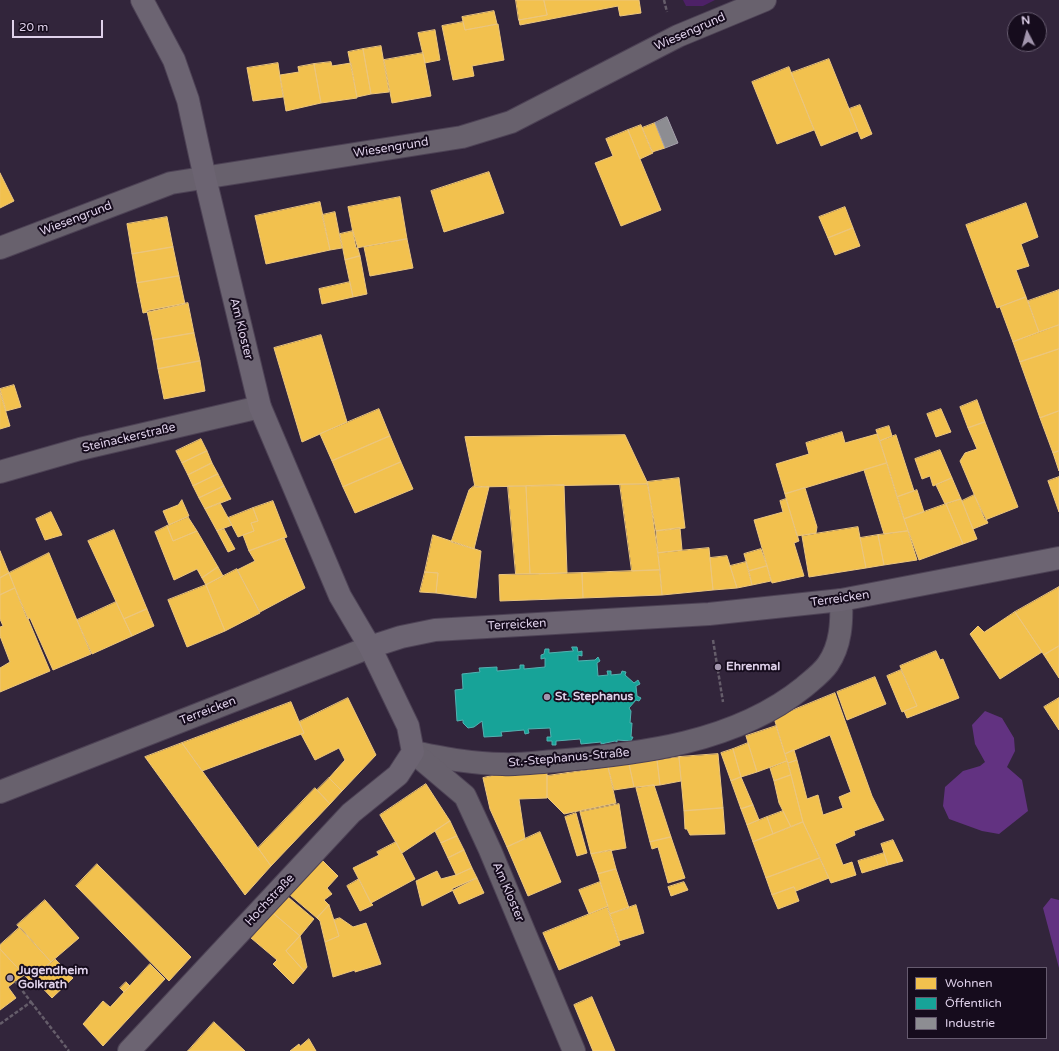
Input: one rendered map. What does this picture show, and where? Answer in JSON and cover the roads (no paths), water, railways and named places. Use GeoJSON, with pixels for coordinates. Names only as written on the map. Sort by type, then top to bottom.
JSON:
{"type":"FeatureCollection","features":[{"type":"Feature","properties":{"kind":"main road","name":"Am Kloster"},"geometry":{"type":"LineString","coordinates":[[142,0],[174,60],[188,100],[205,178],[260,407],[340,596],[370,647],[408,726],[413,752]]}},
{"type":"Feature","properties":{"kind":"main road","name":"Terreicken"},"geometry":{"type":"LineString","coordinates":[[370,647],[401,637],[435,630],[709,614],[841,600],[1059,558]]}},
{"type":"Feature","properties":{"kind":"main road","name":"Hochstraße"},"geometry":{"type":"LineString","coordinates":[[129,1051],[351,813],[398,775],[413,752]]}},
{"type":"Feature","properties":{"kind":"street","name":"Wiesengrund"},"geometry":{"type":"LineString","coordinates":[[0,248],[171,183],[462,137],[511,122],[678,36],[765,0]]}},
{"type":"Feature","properties":{"kind":"street","name":"Steinackerstraße"},"geometry":{"type":"LineString","coordinates":[[0,472],[80,449],[260,407]]}},
{"type":"Feature","properties":{"kind":"street","name":"St.-Stephanus-Straße"},"geometry":{"type":"LineString","coordinates":[[413,752],[466,762],[505,764],[544,762],[606,757],[677,745],[728,729],[768,711],[791,697],[828,664],[838,644],[842,624],[841,600]]}},
{"type":"Feature","properties":{"kind":"street","name":"Terreicken"},"geometry":{"type":"LineString","coordinates":[[0,792],[370,647]]}},
{"type":"Feature","properties":{"kind":"street","name":"Am Kloster"},"geometry":{"type":"LineString","coordinates":[[413,752],[465,796],[490,850],[574,1051]]}},
{"type":"Feature","properties":{"kind":"place","name":"Ehrenmal"},"geometry":{"type":"Point","coordinates":[718,667]}},
{"type":"Feature","properties":{"kind":"place","name":"St. Stephanus"},"geometry":{"type":"Point","coordinates":[547,697]}},
{"type":"Feature","properties":{"kind":"place","name":"Jugendheim Golkrath"},"geometry":{"type":"Point","coordinates":[10,978]}}]}
